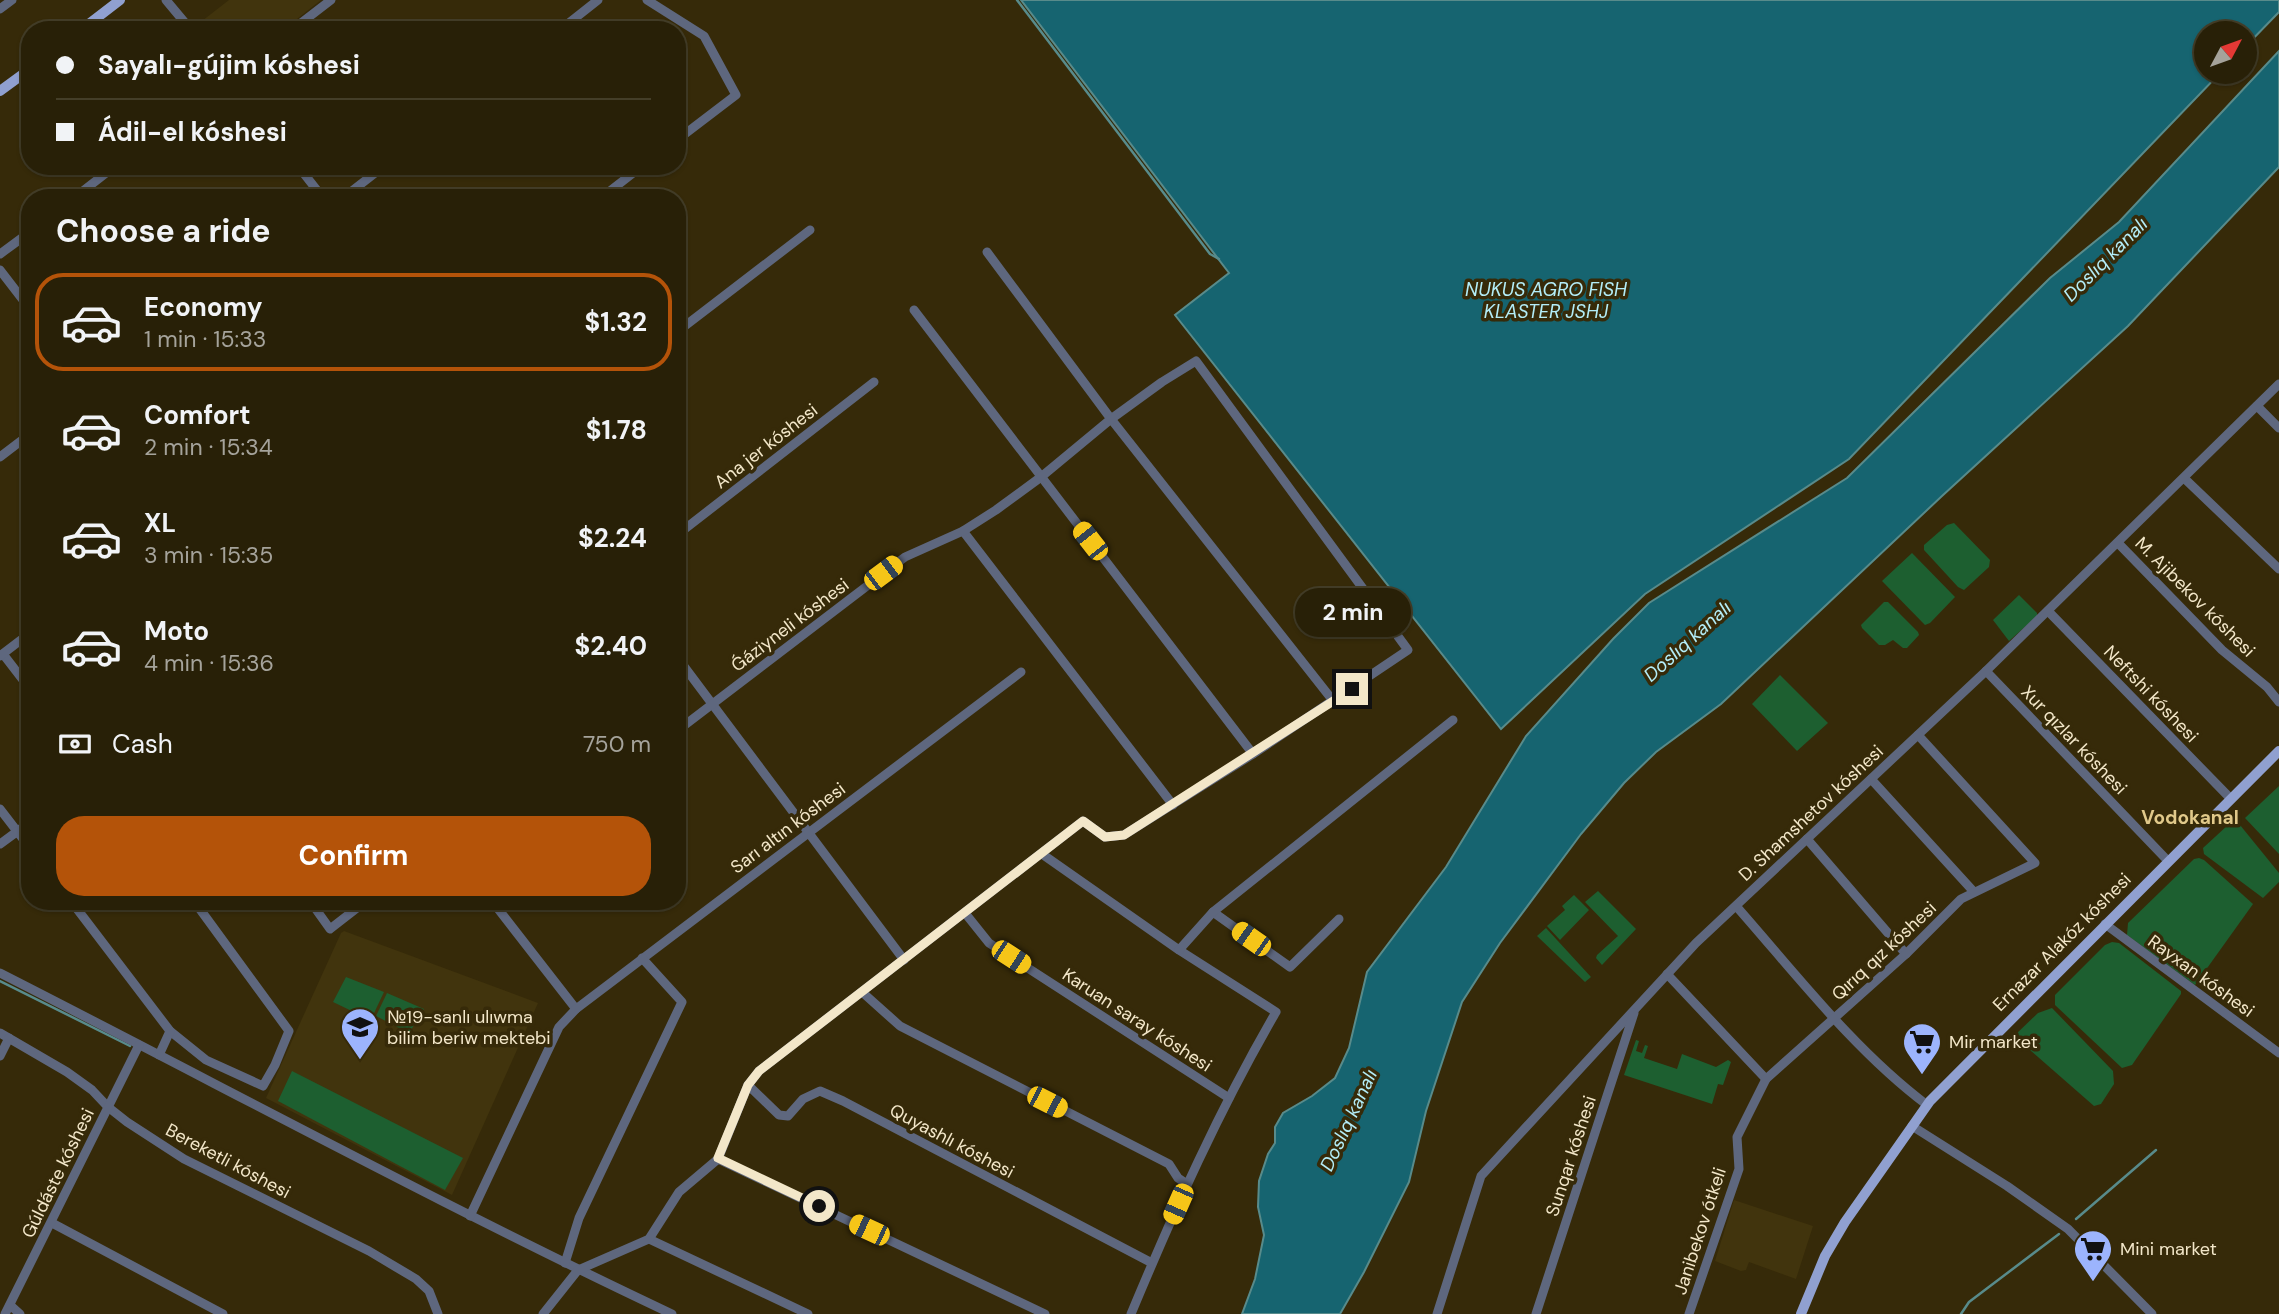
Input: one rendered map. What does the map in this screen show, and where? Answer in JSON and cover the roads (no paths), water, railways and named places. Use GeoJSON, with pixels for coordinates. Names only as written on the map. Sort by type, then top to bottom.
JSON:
{"type":"FeatureCollection","features":[{"type":"Feature","properties":{"kind":"main road"},"geometry":{"type":"LineString","coordinates":[[93,21],[120,0]]}},
{"type":"Feature","properties":{"kind":"main road"},"geometry":{"type":"LineString","coordinates":[[0,91],[21,76]]}},
{"type":"Feature","properties":{"kind":"main road","name":"Ernazar Alakóz kóshesi"},"geometry":{"type":"LineString","coordinates":[[1801,1314],[1825,1256],[1838,1233],[1927,1105],[2279,751]]}},
{"type":"Feature","properties":{"kind":"street"},"geometry":{"type":"LineString","coordinates":[[0,9],[12,0]]}},
{"type":"Feature","properties":{"kind":"street"},"geometry":{"type":"LineString","coordinates":[[166,0],[184,21]]}},
{"type":"Feature","properties":{"kind":"street"},"geometry":{"type":"LineString","coordinates":[[304,21],[331,0]]}},
{"type":"Feature","properties":{"kind":"street"},"geometry":{"type":"LineString","coordinates":[[571,21],[598,0]]}},
{"type":"Feature","properties":{"kind":"street"},"geometry":{"type":"LineString","coordinates":[[647,0],[680,21]]}},
{"type":"Feature","properties":{"kind":"street"},"geometry":{"type":"LineString","coordinates":[[686,25],[704,36],[736,95],[686,132]]}},
{"type":"Feature","properties":{"kind":"street"},"geometry":{"type":"LineString","coordinates":[[86,189],[103,175]]}},
{"type":"Feature","properties":{"kind":"street"},"geometry":{"type":"LineString","coordinates":[[305,175],[316,189]]}},
{"type":"Feature","properties":{"kind":"street"},"geometry":{"type":"LineString","coordinates":[[355,189],[372,175]]}},
{"type":"Feature","properties":{"kind":"street"},"geometry":{"type":"LineString","coordinates":[[613,189],[630,175]]}},
{"type":"Feature","properties":{"kind":"street"},"geometry":{"type":"LineString","coordinates":[[686,325],[810,230]]}},
{"type":"Feature","properties":{"kind":"street"},"geometry":{"type":"LineString","coordinates":[[0,254],[21,239]]}},
{"type":"Feature","properties":{"kind":"street"},"geometry":{"type":"LineString","coordinates":[[543,1314],[578,1270],[649,1239],[679,1192],[718,1158],[748,1085],[759,1071],[1083,821],[1105,837],[1124,835],[1334,702],[1111,419],[987,253]]}},
{"type":"Feature","properties":{"kind":"street"},"geometry":{"type":"LineString","coordinates":[[0,270],[21,297]]}},
{"type":"Feature","properties":{"kind":"street"},"geometry":{"type":"LineString","coordinates":[[914,310],[1253,754]]}},
{"type":"Feature","properties":{"kind":"street","name":"Ǵáziyneli kóshesi"},"geometry":{"type":"LineString","coordinates":[[686,724],[905,557],[963,531],[1041,477],[1111,419],[1196,361],[1408,650],[1334,702]]}},
{"type":"Feature","properties":{"kind":"street","name":"Ana jer kóshesi"},"geometry":{"type":"LineString","coordinates":[[686,528],[874,382]]}},
{"type":"Feature","properties":{"kind":"street","name":"D. Shamshetov kóshesi"},"geometry":{"type":"LineString","coordinates":[[1437,1314],[1481,1176],[1667,974],[1986,671],[2279,384]]}},
{"type":"Feature","properties":{"kind":"street"},"geometry":{"type":"LineString","coordinates":[[2257,407],[2279,428]]}},
{"type":"Feature","properties":{"kind":"street"},"geometry":{"type":"LineString","coordinates":[[0,457],[21,441]]}},
{"type":"Feature","properties":{"kind":"street"},"geometry":{"type":"LineString","coordinates":[[2185,479],[2279,569]]}},
{"type":"Feature","properties":{"kind":"street"},"geometry":{"type":"LineString","coordinates":[[963,531],[1172,805]]}},
{"type":"Feature","properties":{"kind":"street","name":"M. Ajibekov kóshesi"},"geometry":{"type":"LineString","coordinates":[[2118,543],[2222,650],[2267,687],[2279,702]]}},
{"type":"Feature","properties":{"kind":"street","name":"Neftshi kóshesi"},"geometry":{"type":"LineString","coordinates":[[2048,611],[2231,799]]}},
{"type":"Feature","properties":{"kind":"street"},"geometry":{"type":"LineString","coordinates":[[21,640],[1,655],[21,678]]}},
{"type":"Feature","properties":{"kind":"street"},"geometry":{"type":"LineString","coordinates":[[686,668],[904,960]]}},
{"type":"Feature","properties":{"kind":"street","name":"Xur qızlar kóshesi"},"geometry":{"type":"LineString","coordinates":[[1986,671],[2168,861]]}},
{"type":"Feature","properties":{"kind":"street","name":"Sarı altın kóshesi"},"geometry":{"type":"LineString","coordinates":[[470,1216],[559,1027],[576,1009],[1021,672]]}},
{"type":"Feature","properties":{"kind":"street"},"geometry":{"type":"LineString","coordinates":[[1179,950],[1213,912],[1454,720]]}},
{"type":"Feature","properties":{"kind":"street","name":"Qırıq qız kóshesi"},"geometry":{"type":"LineString","coordinates":[[1766,1079],[1906,954],[1961,899],[2035,863],[1918,735]]}},
{"type":"Feature","properties":{"kind":"street"},"geometry":{"type":"LineString","coordinates":[[1871,779],[1974,892]]}},
{"type":"Feature","properties":{"kind":"street"},"geometry":{"type":"LineString","coordinates":[[0,809],[21,837]]}},
{"type":"Feature","properties":{"kind":"street"},"geometry":{"type":"LineString","coordinates":[[0,844],[21,829]]}},
{"type":"Feature","properties":{"kind":"street"},"geometry":{"type":"LineString","coordinates":[[1807,839],[1906,954]]}},
{"type":"Feature","properties":{"kind":"street"},"geometry":{"type":"LineString","coordinates":[[1042,854],[1179,950],[1276,1012],[1187,1185],[1131,1314]]}},
{"type":"Feature","properties":{"kind":"street"},"geometry":{"type":"LineString","coordinates":[[1736,906],[1835,1018],[1902,1086],[1927,1105]]}},
{"type":"Feature","properties":{"kind":"street"},"geometry":{"type":"LineString","coordinates":[[78,910],[170,1031],[206,1059],[263,1086],[289,1031],[201,910]]}},
{"type":"Feature","properties":{"kind":"street"},"geometry":{"type":"LineString","coordinates":[[316,910],[330,929],[354,910]]}},
{"type":"Feature","properties":{"kind":"street"},"geometry":{"type":"LineString","coordinates":[[499,910],[576,1009]]}},
{"type":"Feature","properties":{"kind":"street"},"geometry":{"type":"LineString","coordinates":[[1213,912],[1290,967],[1339,919]]}},
{"type":"Feature","properties":{"kind":"street","name":"Karuan saray kóshesi"},"geometry":{"type":"LineString","coordinates":[[965,913],[989,943],[1230,1098]]}},
{"type":"Feature","properties":{"kind":"street","name":"Rayxan kóshesi"},"geometry":{"type":"LineString","coordinates":[[2105,924],[2279,1053]]}},
{"type":"Feature","properties":{"kind":"street"},"geometry":{"type":"LineString","coordinates":[[565,1264],[579,1218],[682,1002],[642,958]]}},
{"type":"Feature","properties":{"kind":"street"},"geometry":{"type":"LineString","coordinates":[[0,973],[470,1216],[673,1314]]}},
{"type":"Feature","properties":{"kind":"street"},"geometry":{"type":"LineString","coordinates":[[1667,974],[1766,1079]]}},
{"type":"Feature","properties":{"kind":"street"},"geometry":{"type":"LineString","coordinates":[[862,992],[900,1026],[1169,1164],[1178,1178],[1187,1185]]}},
{"type":"Feature","properties":{"kind":"street","name":"Sunqar kóshesi"},"geometry":{"type":"LineString","coordinates":[[1535,1314],[1636,1009]]}},
{"type":"Feature","properties":{"kind":"street"},"geometry":{"type":"LineString","coordinates":[[159,1055],[170,1031]]}},
{"type":"Feature","properties":{"kind":"street","name":"Bereketli kóshesi"},"geometry":{"type":"LineString","coordinates":[[0,1033],[67,1072],[92,1090],[108,1107],[184,1159],[369,1251],[406,1273],[429,1291],[438,1314]]}},
{"type":"Feature","properties":{"kind":"street"},"geometry":{"type":"LineString","coordinates":[[0,1056],[9,1038]]}},
{"type":"Feature","properties":{"kind":"street","name":"Gúldáste kóshesi"},"geometry":{"type":"LineString","coordinates":[[8,1310],[139,1045]]}},
{"type":"Feature","properties":{"kind":"street","name":"Janibekov ótkeli"},"geometry":{"type":"LineString","coordinates":[[1689,1314],[1739,1169],[1737,1137],[1766,1079]]}},
{"type":"Feature","properties":{"kind":"street","name":"Quyashlı kóshesi"},"geometry":{"type":"LineString","coordinates":[[748,1085],[779,1115],[788,1116],[803,1099],[820,1091],[843,1101],[1152,1263]]}},
{"type":"Feature","properties":{"kind":"street"},"geometry":{"type":"LineString","coordinates":[[1912,1126],[2007,1186],[2068,1229],[2152,1314]]}},
{"type":"Feature","properties":{"kind":"street"},"geometry":{"type":"LineString","coordinates":[[718,1158],[1045,1314]]}},
{"type":"Feature","properties":{"kind":"street"},"geometry":{"type":"LineString","coordinates":[[52,1223],[223,1314]]}},
{"type":"Feature","properties":{"kind":"street"},"geometry":{"type":"LineString","coordinates":[[649,1239],[808,1314]]}},
{"type":"Feature","properties":{"kind":"street"},"geometry":{"type":"LineString","coordinates":[[8,1310],[19,1314]]}},
{"type":"Feature","properties":{"kind":"water","name":"NUKUS AGRO FISH KLASTER JSHJ"},"geometry":{"type":"Polygon","coordinates":[[[1021,0],[2279,0],[2279,12],[2258,34],[2258,21],[2194,21],[2194,84],[2209,84],[1849,459],[1645,594],[1501,729],[1175,315],[1229,273],[1021,0]]]}},
{"type":"Feature","properties":{"kind":"water","name":"Doslıq kanalı"},"geometry":{"type":"Polygon","coordinates":[[[2279,51],[2279,167],[2128,326],[1721,704],[1656,752],[1624,783],[1581,834],[1500,943],[1462,1002],[1426,1111],[1409,1182],[1340,1314],[1242,1314],[1255,1279],[1264,1235],[1258,1207],[1259,1181],[1268,1154],[1275,1143],[1275,1127],[1283,1113],[1335,1078],[1349,1048],[1367,972],[1446,867],[1526,736],[1649,603],[1847,478],[2050,278],[2119,222],[2248,84],[2258,84],[2258,73],[2279,51]]]}},
{"type":"Feature","properties":{"kind":"waterway"},"geometry":{"type":"LineString","coordinates":[[1017,0],[1210,254],[1219,259]]}},
{"type":"Feature","properties":{"kind":"waterway"},"geometry":{"type":"LineString","coordinates":[[0,981],[130,1046]]}},
{"type":"Feature","properties":{"kind":"waterway"},"geometry":{"type":"LineString","coordinates":[[2076,1219],[2156,1150]]}},
{"type":"Feature","properties":{"kind":"waterway"},"geometry":{"type":"LineString","coordinates":[[1961,1314],[1969,1302],[2059,1234]]}},
{"type":"Feature","properties":{"kind":"place","name":"№19-sanlı ulıwma bilim beriw mektebi"},"geometry":{"type":"Point","coordinates":[360,1061]}},
{"type":"Feature","properties":{"kind":"place","name":"Mir market"},"geometry":{"type":"Point","coordinates":[1922,1076]}},
{"type":"Feature","properties":{"kind":"place","name":"Mini market"},"geometry":{"type":"Point","coordinates":[2093,1283]}},
{"type":"Feature","properties":{"kind":"district","name":"Vodokanal"},"geometry":{"type":"Point","coordinates":[2190,817]}}]}
